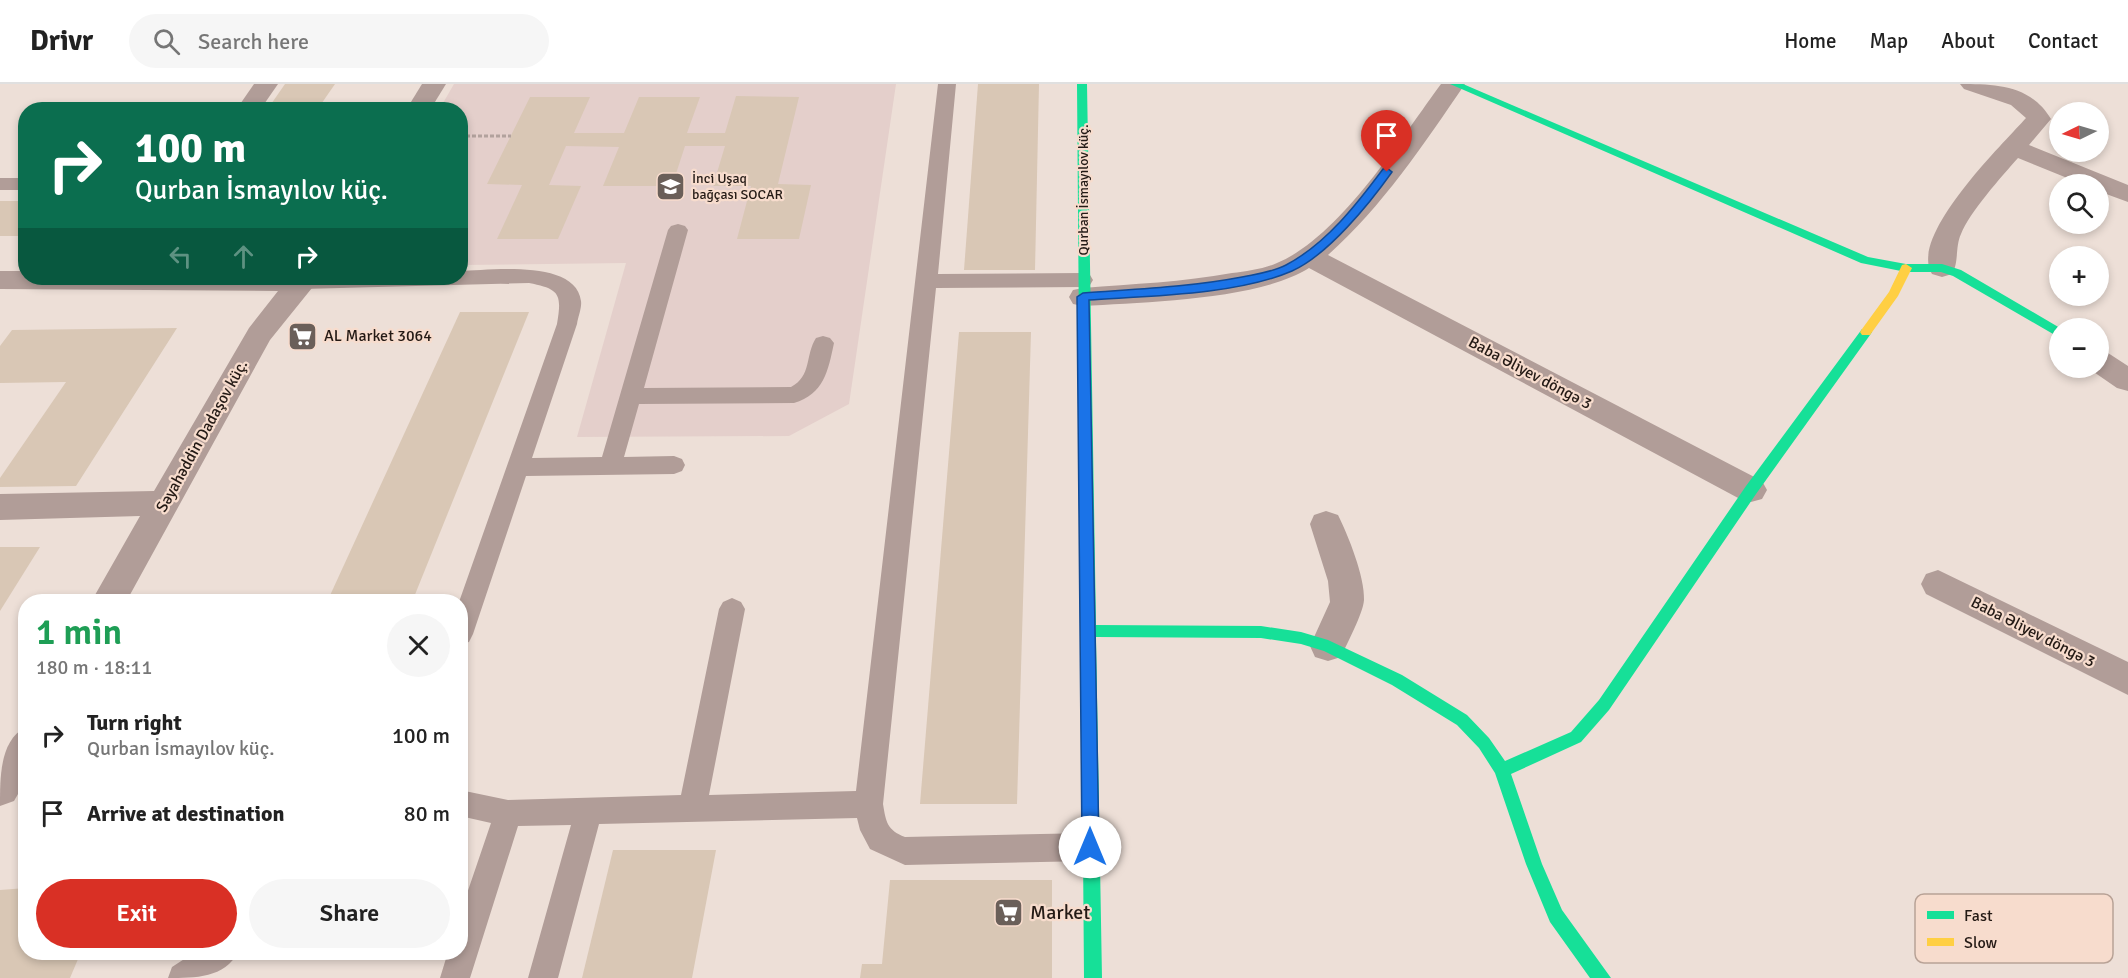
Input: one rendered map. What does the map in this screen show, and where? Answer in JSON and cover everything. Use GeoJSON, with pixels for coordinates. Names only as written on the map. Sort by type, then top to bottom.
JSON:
{"type":"FeatureCollection","features":[{"type":"Feature","properties":{"kind":"street"},"geometry":{"type":"LineString","coordinates":[[254,102],[266,84]]}},
{"type":"Feature","properties":{"kind":"street"},"geometry":{"type":"LineString","coordinates":[[423,102],[434,84]]}},
{"type":"Feature","properties":{"kind":"street","name":"Qurban İsmayılov küç."},"geometry":{"type":"LineString","coordinates":[[1082,84],[1093,978]]}},
{"type":"Feature","properties":{"kind":"street"},"geometry":{"type":"LineString","coordinates":[[1083,289],[1177,290],[1224,284],[1282,270],[1308,256],[1360,207],[1454,84],[1866,260],[1906,268],[1942,268],[1975,282],[2049,327]]}},
{"type":"Feature","properties":{"kind":"street"},"geometry":{"type":"LineString","coordinates":[[1942,268],[1943,249],[1948,231],[2012,147],[2039,119],[2036,111],[2000,89],[1972,84]]}},
{"type":"Feature","properties":{"kind":"street"},"geometry":{"type":"LineString","coordinates":[[2012,147],[2128,194]]}},
{"type":"Feature","properties":{"kind":"street","name":"Baba Əliyev döngə 3"},"geometry":{"type":"LineString","coordinates":[[1308,256],[1751,490]]}},
{"type":"Feature","properties":{"kind":"street"},"geometry":{"type":"LineString","coordinates":[[1502,770],[1576,737],[1604,705],[1751,490],[1894,293],[1906,268]]}},
{"type":"Feature","properties":{"kind":"street"},"geometry":{"type":"LineString","coordinates":[[0,280],[18,280]]}},
{"type":"Feature","properties":{"kind":"street","name":"Səyahəddin Dadaşov küç."},"geometry":{"type":"LineString","coordinates":[[113,594],[259,335],[299,285]]}},
{"type":"Feature","properties":{"kind":"street"},"geometry":{"type":"LineString","coordinates":[[2109,367],[2128,380]]}},
{"type":"Feature","properties":{"kind":"street"},"geometry":{"type":"LineString","coordinates":[[0,507],[165,503]]}},
{"type":"Feature","properties":{"kind":"street"},"geometry":{"type":"LineString","coordinates":[[1326,524],[1345,581],[1347,602],[1328,646]]}},
{"type":"Feature","properties":{"kind":"street","name":"Baba Əliyev döngə 3"},"geometry":{"type":"LineString","coordinates":[[1938,584],[2128,679]]}},
{"type":"Feature","properties":{"kind":"street"},"geometry":{"type":"LineString","coordinates":[[1089,631],[1261,632],[1301,638],[1328,646],[1397,680],[1462,720],[1484,743],[1502,770],[1534,864],[1556,916],[1588,963],[1602,978]]}},
{"type":"Feature","properties":{"kind":"street"},"geometry":{"type":"LineString","coordinates":[[0,788],[18,758]]}},
{"type":"Feature","properties":{"kind":"lane"},"geometry":{"type":"LineString","coordinates":[[947,84],[928,281],[909,431],[869,804],[873,833],[884,843],[905,850],[1090,847]]}},
{"type":"Feature","properties":{"kind":"lane"},"geometry":{"type":"LineString","coordinates":[[0,184],[18,184]]}},
{"type":"Feature","properties":{"kind":"lane"},"geometry":{"type":"LineString","coordinates":[[611,464],[678,230]]}},
{"type":"Feature","properties":{"kind":"lane"},"geometry":{"type":"LineString","coordinates":[[468,277],[529,276],[549,280],[565,288],[571,301],[567,324],[468,611]]}},
{"type":"Feature","properties":{"kind":"lane"},"geometry":{"type":"LineString","coordinates":[[928,281],[1083,289]]}},
{"type":"Feature","properties":{"kind":"lane"},"geometry":{"type":"LineString","coordinates":[[631,396],[794,394],[806,391],[814,380],[823,343]]}},
{"type":"Feature","properties":{"kind":"lane"},"geometry":{"type":"LineString","coordinates":[[519,467],[611,464],[674,465]]}},
{"type":"Feature","properties":{"kind":"lane"},"geometry":{"type":"LineString","coordinates":[[693,807],[732,609]]}},
{"type":"Feature","properties":{"kind":"lane"},"geometry":{"type":"LineString","coordinates":[[468,804],[508,813],[869,804]]}},
{"type":"Feature","properties":{"kind":"lane"},"geometry":{"type":"LineString","coordinates":[[543,978],[589,810]]}},
{"type":"Feature","properties":{"kind":"lane"},"geometry":{"type":"LineString","coordinates":[[468,938],[508,813]]}},
{"type":"Feature","properties":{"kind":"lane"},"geometry":{"type":"LineString","coordinates":[[183,978],[211,960]]}},
{"type":"Feature","properties":{"kind":"lane"},"geometry":{"type":"LineString","coordinates":[[455,978],[461,960]]}},
{"type":"Feature","properties":{"kind":"path"},"geometry":{"type":"LineString","coordinates":[[468,136],[511,136]]}},
{"type":"Feature","properties":{"kind":"shaded area","name":"İnci Uşaq bağçası SOCAR"},"geometry":{"type":"Polygon","coordinates":[[[454,84],[896,84],[849,404],[789,436],[577,437],[626,263],[468,265],[468,102],[444,102],[454,84]]]}},
{"type":"Feature","properties":{"kind":"building"},"geometry":{"type":"Polygon","coordinates":[[[285,84],[335,84],[323,102],[273,102],[285,84]]]}},
{"type":"Feature","properties":{"kind":"building"},"geometry":{"type":"Polygon","coordinates":[[[978,84],[1039,84],[1035,270],[964,270],[978,84]]]}},
{"type":"Feature","properties":{"kind":"building"},"geometry":{"type":"Polygon","coordinates":[[[736,96],[799,97],[778,184],[811,185],[799,239],[737,239],[751,186],[713,186],[725,146],[685,146],[672,186],[603,186],[619,147],[566,146],[549,185],[581,186],[558,239],[497,239],[522,185],[487,184],[530,97],[590,97],[574,133],[624,133],[639,97],[700,97],[687,133],[725,133],[736,96]]]}},
{"type":"Feature","properties":{"kind":"building"},"geometry":{"type":"Polygon","coordinates":[[[0,201],[18,201],[18,236],[0,236],[0,201]]]}},
{"type":"Feature","properties":{"kind":"building"},"geometry":{"type":"Polygon","coordinates":[[[460,312],[529,312],[415,594],[331,594],[460,312]]]}},
{"type":"Feature","properties":{"kind":"building"},"geometry":{"type":"Polygon","coordinates":[[[177,328],[76,486],[0,487],[0,478],[66,382],[0,383],[0,346],[12,330],[177,328]]]}},
{"type":"Feature","properties":{"kind":"building"},"geometry":{"type":"Polygon","coordinates":[[[959,332],[1031,332],[1017,804],[920,804],[959,332]]]}},
{"type":"Feature","properties":{"kind":"building"},"geometry":{"type":"Polygon","coordinates":[[[0,547],[40,547],[0,611],[0,547]]]}},
{"type":"Feature","properties":{"kind":"building"},"geometry":{"type":"Polygon","coordinates":[[[613,850],[716,850],[692,978],[582,978],[613,850]]]}},
{"type":"Feature","properties":{"kind":"building"},"geometry":{"type":"Polygon","coordinates":[[[890,880],[1052,880],[1052,978],[860,978],[862,964],[882,964],[890,880]]]}},
{"type":"Feature","properties":{"kind":"building"},"geometry":{"type":"Polygon","coordinates":[[[18,889],[18,960],[78,960],[70,978],[0,978],[0,890],[18,889]]]}},
{"type":"Feature","properties":{"kind":"traffic: fast"},"geometry":{"type":"LineString","coordinates":[[1082,84],[1093,978]]}},
{"type":"Feature","properties":{"kind":"traffic: fast"},"geometry":{"type":"LineString","coordinates":[[1455,84],[1865,260],[1906,268],[1942,268],[1957,273],[2049,327]]}},
{"type":"Feature","properties":{"kind":"traffic: fast"},"geometry":{"type":"LineString","coordinates":[[1502,770],[1576,737],[1604,705],[1751,490],[1866,332]]}},
{"type":"Feature","properties":{"kind":"traffic: fast"},"geometry":{"type":"LineString","coordinates":[[1089,631],[1261,632],[1301,638],[1328,646],[1397,680],[1462,720],[1484,743],[1502,770],[1534,864],[1556,916],[1588,963],[1602,978]]}},
{"type":"Feature","properties":{"kind":"traffic: slow"},"geometry":{"type":"LineString","coordinates":[[1866,332],[1894,293],[1906,268]]}},
{"type":"Feature","properties":{"kind":"place","name":"İnci Uşaq bağçası SOCAR"},"geometry":{"type":"Point","coordinates":[671,186]}},
{"type":"Feature","properties":{"kind":"place","name":"AL Market 3064"},"geometry":{"type":"Point","coordinates":[303,336]}},
{"type":"Feature","properties":{"kind":"place","name":"Market"},"geometry":{"type":"Point","coordinates":[1009,912]}},
{"type":"Feature","properties":{"kind":"route"},"geometry":{"type":"LineString","coordinates":[[1090,847],[1083,297],[1224,284],[1266,276],[1290,268],[1326,242],[1360,207],[1387,172]]}}]}
